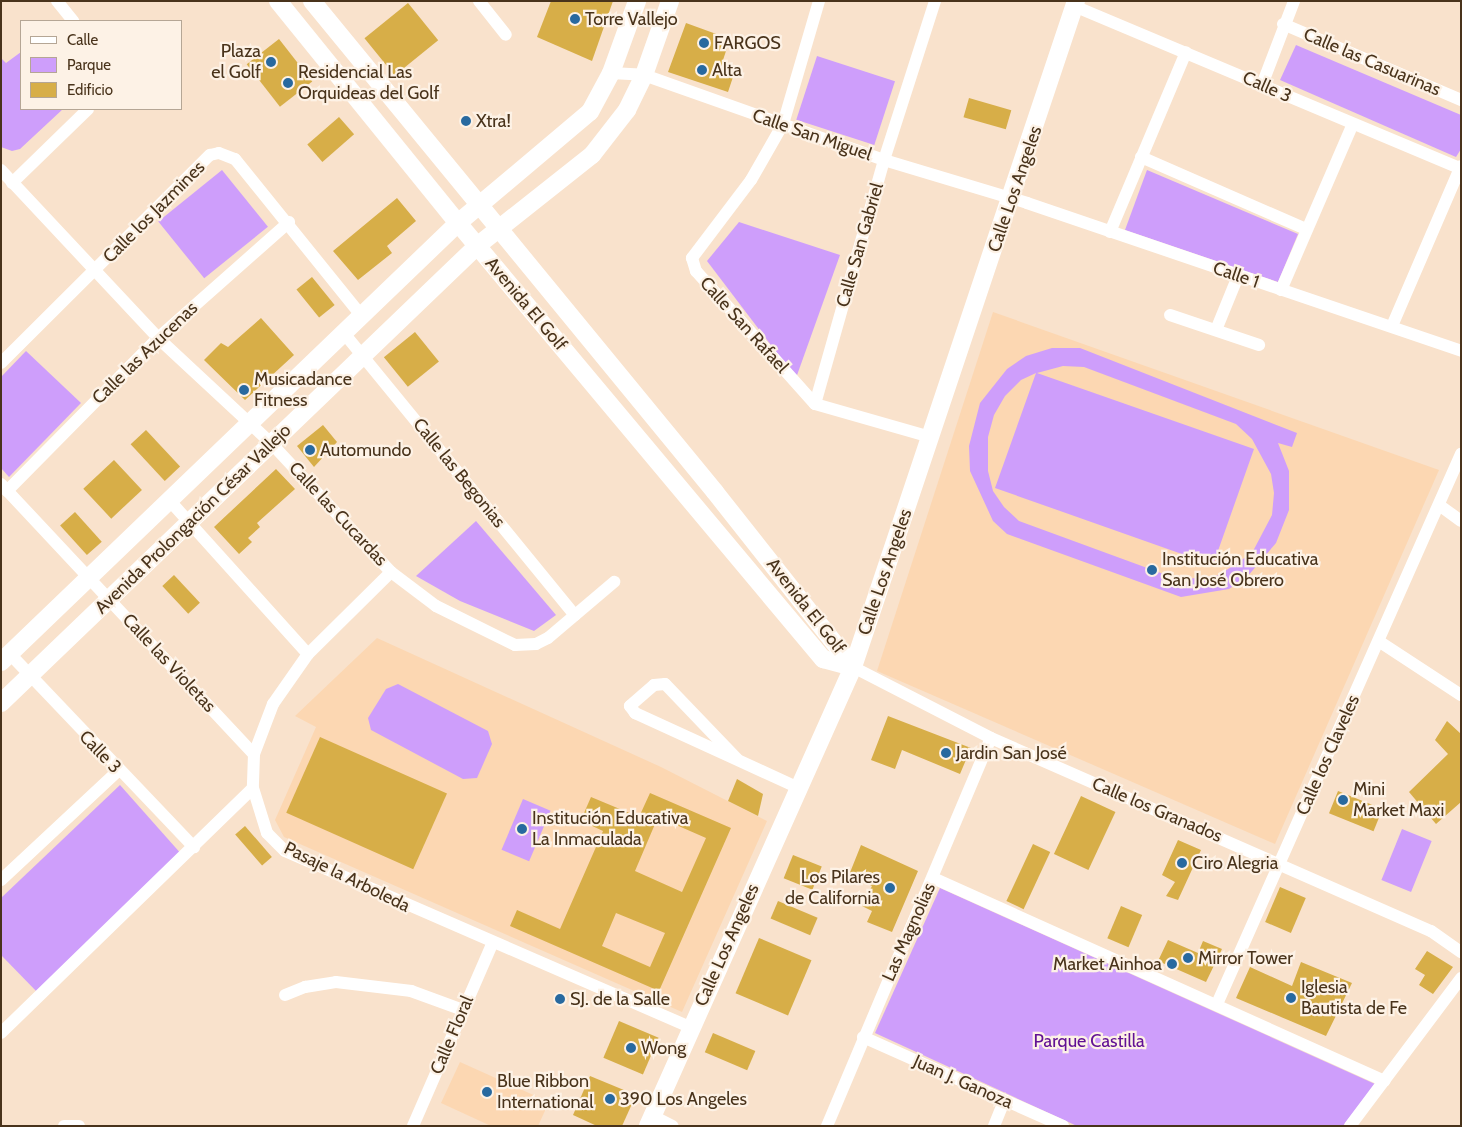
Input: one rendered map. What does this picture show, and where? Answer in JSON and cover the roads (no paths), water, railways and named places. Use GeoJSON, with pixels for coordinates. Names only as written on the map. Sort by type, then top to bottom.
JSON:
{"type":"FeatureCollection","features":[{"type":"Feature","properties":{"kind":"main road","name":"Avenida El Golf"},"geometry":{"type":"LineString","coordinates":[[278,1],[477,246],[696,510],[823,659],[853,667]]}},
{"type":"Feature","properties":{"kind":"main road","name":"Avenida El Golf"},"geometry":{"type":"LineString","coordinates":[[312,1],[478,206],[715,492],[853,667]]}},
{"type":"Feature","properties":{"kind":"main road","name":"Avenida Prolongación César Vallejo"},"geometry":{"type":"LineString","coordinates":[[6,658],[170,501],[246,423],[360,314],[458,223],[572,131],[590,112],[611,73],[637,1]]}},
{"type":"Feature","properties":{"kind":"main road","name":"Avenida Prolongación César Vallejo"},"geometry":{"type":"LineString","coordinates":[[1,703],[110,601],[190,521],[477,246],[592,155],[627,110],[644,76],[670,1]]}},
{"type":"Feature","properties":{"kind":"main road","name":"Calle Los Angeles"},"geometry":{"type":"LineString","coordinates":[[651,1121],[690,1028],[853,667],[1012,199],[1075,4]]}},
{"type":"Feature","properties":{"kind":"main road"},"geometry":{"type":"LineString","coordinates":[[319,50],[338,33]]}},
{"type":"Feature","properties":{"kind":"main road"},"geometry":{"type":"LineString","coordinates":[[696,510],[715,492]]}},
{"type":"Feature","properties":{"kind":"street"},"geometry":{"type":"LineString","coordinates":[[57,1],[73,20]]}},
{"type":"Feature","properties":{"kind":"street","name":"Calle San Rafael"},"geometry":{"type":"LineString","coordinates":[[814,404],[696,271],[692,258],[751,180],[783,124],[819,1]]}},
{"type":"Feature","properties":{"kind":"street","name":"Calle San Gabriel"},"geometry":{"type":"LineString","coordinates":[[814,404],[884,160],[935,1]]}},
{"type":"Feature","properties":{"kind":"street"},"geometry":{"type":"LineString","coordinates":[[1262,85],[1283,24],[1294,1]]}},
{"type":"Feature","properties":{"kind":"street"},"geometry":{"type":"LineString","coordinates":[[482,3],[506,35]]}},
{"type":"Feature","properties":{"kind":"street","name":"Calle 3"},"geometry":{"type":"LineString","coordinates":[[1075,4],[1353,124],[1460,167]]}},
{"type":"Feature","properties":{"kind":"street","name":"Calle las Casuarinas"},"geometry":{"type":"LineString","coordinates":[[1283,24],[1461,100]]}},
{"type":"Feature","properties":{"kind":"street"},"geometry":{"type":"LineString","coordinates":[[1110,232],[1186,52]]}},
{"type":"Feature","properties":{"kind":"street","name":"Calle San Miguel"},"geometry":{"type":"LineString","coordinates":[[611,73],[644,76],[884,160],[1012,199]]}},
{"type":"Feature","properties":{"kind":"street"},"geometry":{"type":"LineString","coordinates":[[12,183],[87,110]]}},
{"type":"Feature","properties":{"kind":"street"},"geometry":{"type":"LineString","coordinates":[[1281,290],[1353,124]]}},
{"type":"Feature","properties":{"kind":"street","name":"Calle los Jazmines"},"geometry":{"type":"LineString","coordinates":[[1,363],[210,155],[219,153],[236,159],[289,222],[360,314]]}},
{"type":"Feature","properties":{"kind":"street"},"geometry":{"type":"LineString","coordinates":[[1141,156],[1306,229]]}},
{"type":"Feature","properties":{"kind":"street"},"geometry":{"type":"LineString","coordinates":[[1392,326],[1460,167]]}},
{"type":"Feature","properties":{"kind":"street"},"geometry":{"type":"LineString","coordinates":[[1,170],[94,272]]}},
{"type":"Feature","properties":{"kind":"street","name":"Calle 1"},"geometry":{"type":"LineString","coordinates":[[1012,199],[1392,326],[1461,351]]}},
{"type":"Feature","properties":{"kind":"street","name":"Calle las Azucenas"},"geometry":{"type":"LineString","coordinates":[[4,488],[158,338],[289,222]]}},
{"type":"Feature","properties":{"kind":"street","name":"Calle las Cucardas"},"geometry":{"type":"LineString","coordinates":[[94,272],[158,338],[246,423],[271,443],[391,572],[436,606],[515,645],[536,644],[548,638],[614,582]]}},
{"type":"Feature","properties":{"kind":"street"},"geometry":{"type":"LineString","coordinates":[[1216,330],[1238,276]]}},
{"type":"Feature","properties":{"kind":"street"},"geometry":{"type":"LineString","coordinates":[[1170,315],[1259,346]]}},
{"type":"Feature","properties":{"kind":"street","name":"Calle las Begonias"},"geometry":{"type":"LineString","coordinates":[[343,332],[575,615]]}},
{"type":"Feature","properties":{"kind":"street"},"geometry":{"type":"LineString","coordinates":[[814,404],[931,437]]}},
{"type":"Feature","properties":{"kind":"street","name":"Calle los Claveles"},"geometry":{"type":"LineString","coordinates":[[1217,1004],[1380,642],[1461,454]]}},
{"type":"Feature","properties":{"kind":"street","name":"Calle las Violetas"},"geometry":{"type":"LineString","coordinates":[[4,488],[254,754]]}},
{"type":"Feature","properties":{"kind":"street"},"geometry":{"type":"LineString","coordinates":[[170,501],[308,654]]}},
{"type":"Feature","properties":{"kind":"street"},"geometry":{"type":"LineString","coordinates":[[1439,505],[1461,521]]}},
{"type":"Feature","properties":{"kind":"street","name":"Pasaje la Arboleda"},"geometry":{"type":"LineString","coordinates":[[391,572],[308,654],[273,704],[254,754],[253,788],[267,832],[285,851],[492,944],[690,1028]]}},
{"type":"Feature","properties":{"kind":"street"},"geometry":{"type":"LineString","coordinates":[[1380,642],[1461,696]]}},
{"type":"Feature","properties":{"kind":"street","name":"Calle 3"},"geometry":{"type":"LineString","coordinates":[[6,658],[29,676],[118,771],[194,847]]}},
{"type":"Feature","properties":{"kind":"street","name":"Calle los Granados"},"geometry":{"type":"LineString","coordinates":[[853,667],[992,738],[1430,931],[1461,952]]}},
{"type":"Feature","properties":{"kind":"street"},"geometry":{"type":"LineString","coordinates":[[737,760],[665,684],[654,685],[630,706],[635,714],[737,760],[798,787]]}},
{"type":"Feature","properties":{"kind":"street","name":"Las Magnolias"},"geometry":{"type":"LineString","coordinates":[[827,1126],[863,1037],[992,738]]}},
{"type":"Feature","properties":{"kind":"street"},"geometry":{"type":"LineString","coordinates":[[1,880],[118,771]]}},
{"type":"Feature","properties":{"kind":"street"},"geometry":{"type":"LineString","coordinates":[[1,1033],[253,788]]}},
{"type":"Feature","properties":{"kind":"street"},"geometry":{"type":"LineString","coordinates":[[933,878],[1217,1004],[1384,1082]]}},
{"type":"Feature","properties":{"kind":"street","name":"Calle Floral"},"geometry":{"type":"LineString","coordinates":[[413,1126],[492,944]]}},
{"type":"Feature","properties":{"kind":"street"},"geometry":{"type":"LineString","coordinates":[[1350,1126],[1461,978]]}},
{"type":"Feature","properties":{"kind":"street"},"geometry":{"type":"LineString","coordinates":[[285,995],[305,987],[336,982],[411,991],[463,1010]]}},
{"type":"Feature","properties":{"kind":"street","name":"Juan J. Ganoza"},"geometry":{"type":"LineString","coordinates":[[863,1037],[1063,1126]]}},
{"type":"Feature","properties":{"kind":"street"},"geometry":{"type":"LineString","coordinates":[[994,1126],[1004,1101]]}},
{"type":"Feature","properties":{"kind":"street"},"geometry":{"type":"LineString","coordinates":[[651,1121],[672,1126]]}},
{"type":"Feature","properties":{"kind":"street"},"geometry":{"type":"LineString","coordinates":[[64,1126],[79,1126]]}},
{"type":"Feature","properties":{"kind":"place","name":"Torre Vallejo"},"geometry":{"type":"Point","coordinates":[575,19]}},
{"type":"Feature","properties":{"kind":"place","name":"FARGOS"},"geometry":{"type":"Point","coordinates":[704,43]}},
{"type":"Feature","properties":{"kind":"place","name":"Plaza el Golf"},"geometry":{"type":"Point","coordinates":[271,62]}},
{"type":"Feature","properties":{"kind":"place","name":"Alta"},"geometry":{"type":"Point","coordinates":[702,70]}},
{"type":"Feature","properties":{"kind":"place","name":"Residencial Las Orquideas del Golf"},"geometry":{"type":"Point","coordinates":[288,83]}},
{"type":"Feature","properties":{"kind":"place","name":"Xtra!"},"geometry":{"type":"Point","coordinates":[466,121]}},
{"type":"Feature","properties":{"kind":"place","name":"Musicadance Fitness"},"geometry":{"type":"Point","coordinates":[244,390]}},
{"type":"Feature","properties":{"kind":"place","name":"Automundo"},"geometry":{"type":"Point","coordinates":[310,450]}},
{"type":"Feature","properties":{"kind":"place","name":"Institución Educativa San José Obrero"},"geometry":{"type":"Point","coordinates":[1152,570]}},
{"type":"Feature","properties":{"kind":"place","name":"Jardin San José"},"geometry":{"type":"Point","coordinates":[946,753]}},
{"type":"Feature","properties":{"kind":"place","name":"Mini Market Maxi"},"geometry":{"type":"Point","coordinates":[1343,800]}},
{"type":"Feature","properties":{"kind":"place","name":"Institución Educativa La Inmaculada"},"geometry":{"type":"Point","coordinates":[522,829]}},
{"type":"Feature","properties":{"kind":"place","name":"Ciro Alegria"},"geometry":{"type":"Point","coordinates":[1182,863]}},
{"type":"Feature","properties":{"kind":"place","name":"Los Pilares de California"},"geometry":{"type":"Point","coordinates":[890,888]}},
{"type":"Feature","properties":{"kind":"place","name":"Mirror Tower"},"geometry":{"type":"Point","coordinates":[1188,958]}},
{"type":"Feature","properties":{"kind":"place","name":"Market Ainhoa"},"geometry":{"type":"Point","coordinates":[1172,964]}},
{"type":"Feature","properties":{"kind":"place","name":"Iglesia Bautista de Fe"},"geometry":{"type":"Point","coordinates":[1291,998]}},
{"type":"Feature","properties":{"kind":"place","name":"SJ. de la Salle"},"geometry":{"type":"Point","coordinates":[560,999]}},
{"type":"Feature","properties":{"kind":"place","name":"Wong"},"geometry":{"type":"Point","coordinates":[631,1048]}},
{"type":"Feature","properties":{"kind":"place","name":"Blue Ribbon International"},"geometry":{"type":"Point","coordinates":[487,1092]}},
{"type":"Feature","properties":{"kind":"place","name":"390 Los Angeles"},"geometry":{"type":"Point","coordinates":[610,1099]}},
{"type":"Feature","properties":{"kind":"park label","name":"Parque Castilla"},"geometry":{"type":"Point","coordinates":[1089,1041]}}]}
